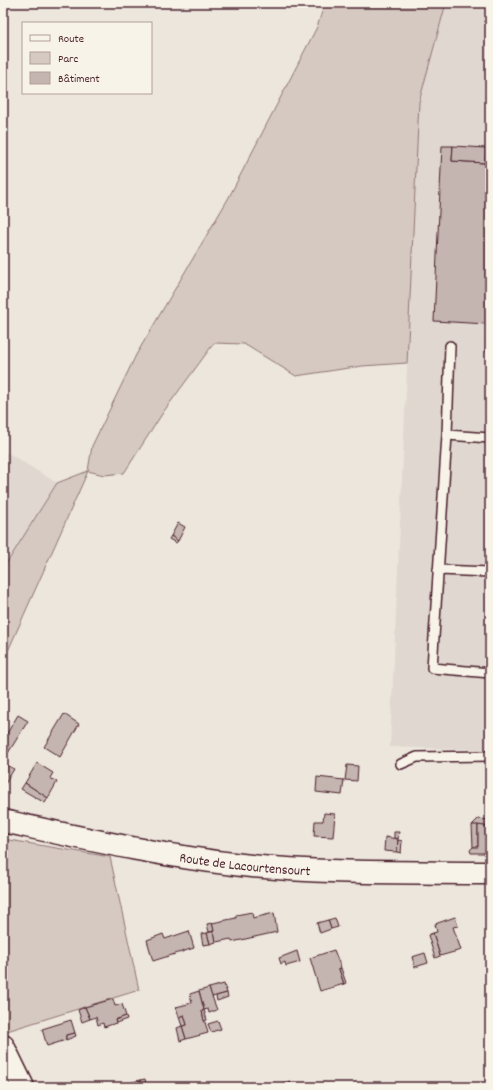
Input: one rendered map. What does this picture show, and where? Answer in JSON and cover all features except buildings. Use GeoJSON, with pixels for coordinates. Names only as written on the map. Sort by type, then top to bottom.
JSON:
{"type":"FeatureCollection","features":[{"type":"Feature","properties":{"kind":"main road","name":"Route de Lacourtensourt"},"geometry":{"type":"LineString","coordinates":[[3,821],[171,855],[241,865],[319,872],[490,872]]}},
{"type":"Feature","properties":{"kind":"main road"},"geometry":{"type":"LineString","coordinates":[[3,1046],[24,1087]]}},
{"type":"Feature","properties":{"kind":"lane"},"geometry":{"type":"LineString","coordinates":[[450,346],[432,668],[490,673]]}},
{"type":"Feature","properties":{"kind":"lane"},"geometry":{"type":"LineString","coordinates":[[446,435],[490,438]]}},
{"type":"Feature","properties":{"kind":"lane"},"geometry":{"type":"LineString","coordinates":[[438,570],[490,572]]}},
{"type":"Feature","properties":{"kind":"lane"},"geometry":{"type":"LineString","coordinates":[[401,764],[417,757],[437,755],[490,756]]}},
{"type":"Feature","properties":{"kind":"shaded area"},"geometry":{"type":"Polygon","coordinates":[[[446,3],[490,3],[490,750],[390,747],[419,102],[446,3]]]}},
{"type":"Feature","properties":{"kind":"shaded area"},"geometry":{"type":"Polygon","coordinates":[[[3,450],[57,483],[3,569],[3,450]]]}},
{"type":"Feature","properties":{"kind":"green space"},"geometry":{"type":"Polygon","coordinates":[[[325,3],[446,3],[419,102],[407,363],[362,366],[296,376],[244,344],[214,343],[164,411],[124,473],[104,475],[88,471],[92,446],[136,355],[228,199],[317,27],[325,3]]]}},
{"type":"Feature","properties":{"kind":"green space"},"geometry":{"type":"Polygon","coordinates":[[[88,471],[3,662],[3,569],[57,483],[88,471]]]}},
{"type":"Feature","properties":{"kind":"green space"},"geometry":{"type":"Polygon","coordinates":[[[3,839],[110,857],[139,990],[7,1031],[3,1022],[3,839]]]}}]}
